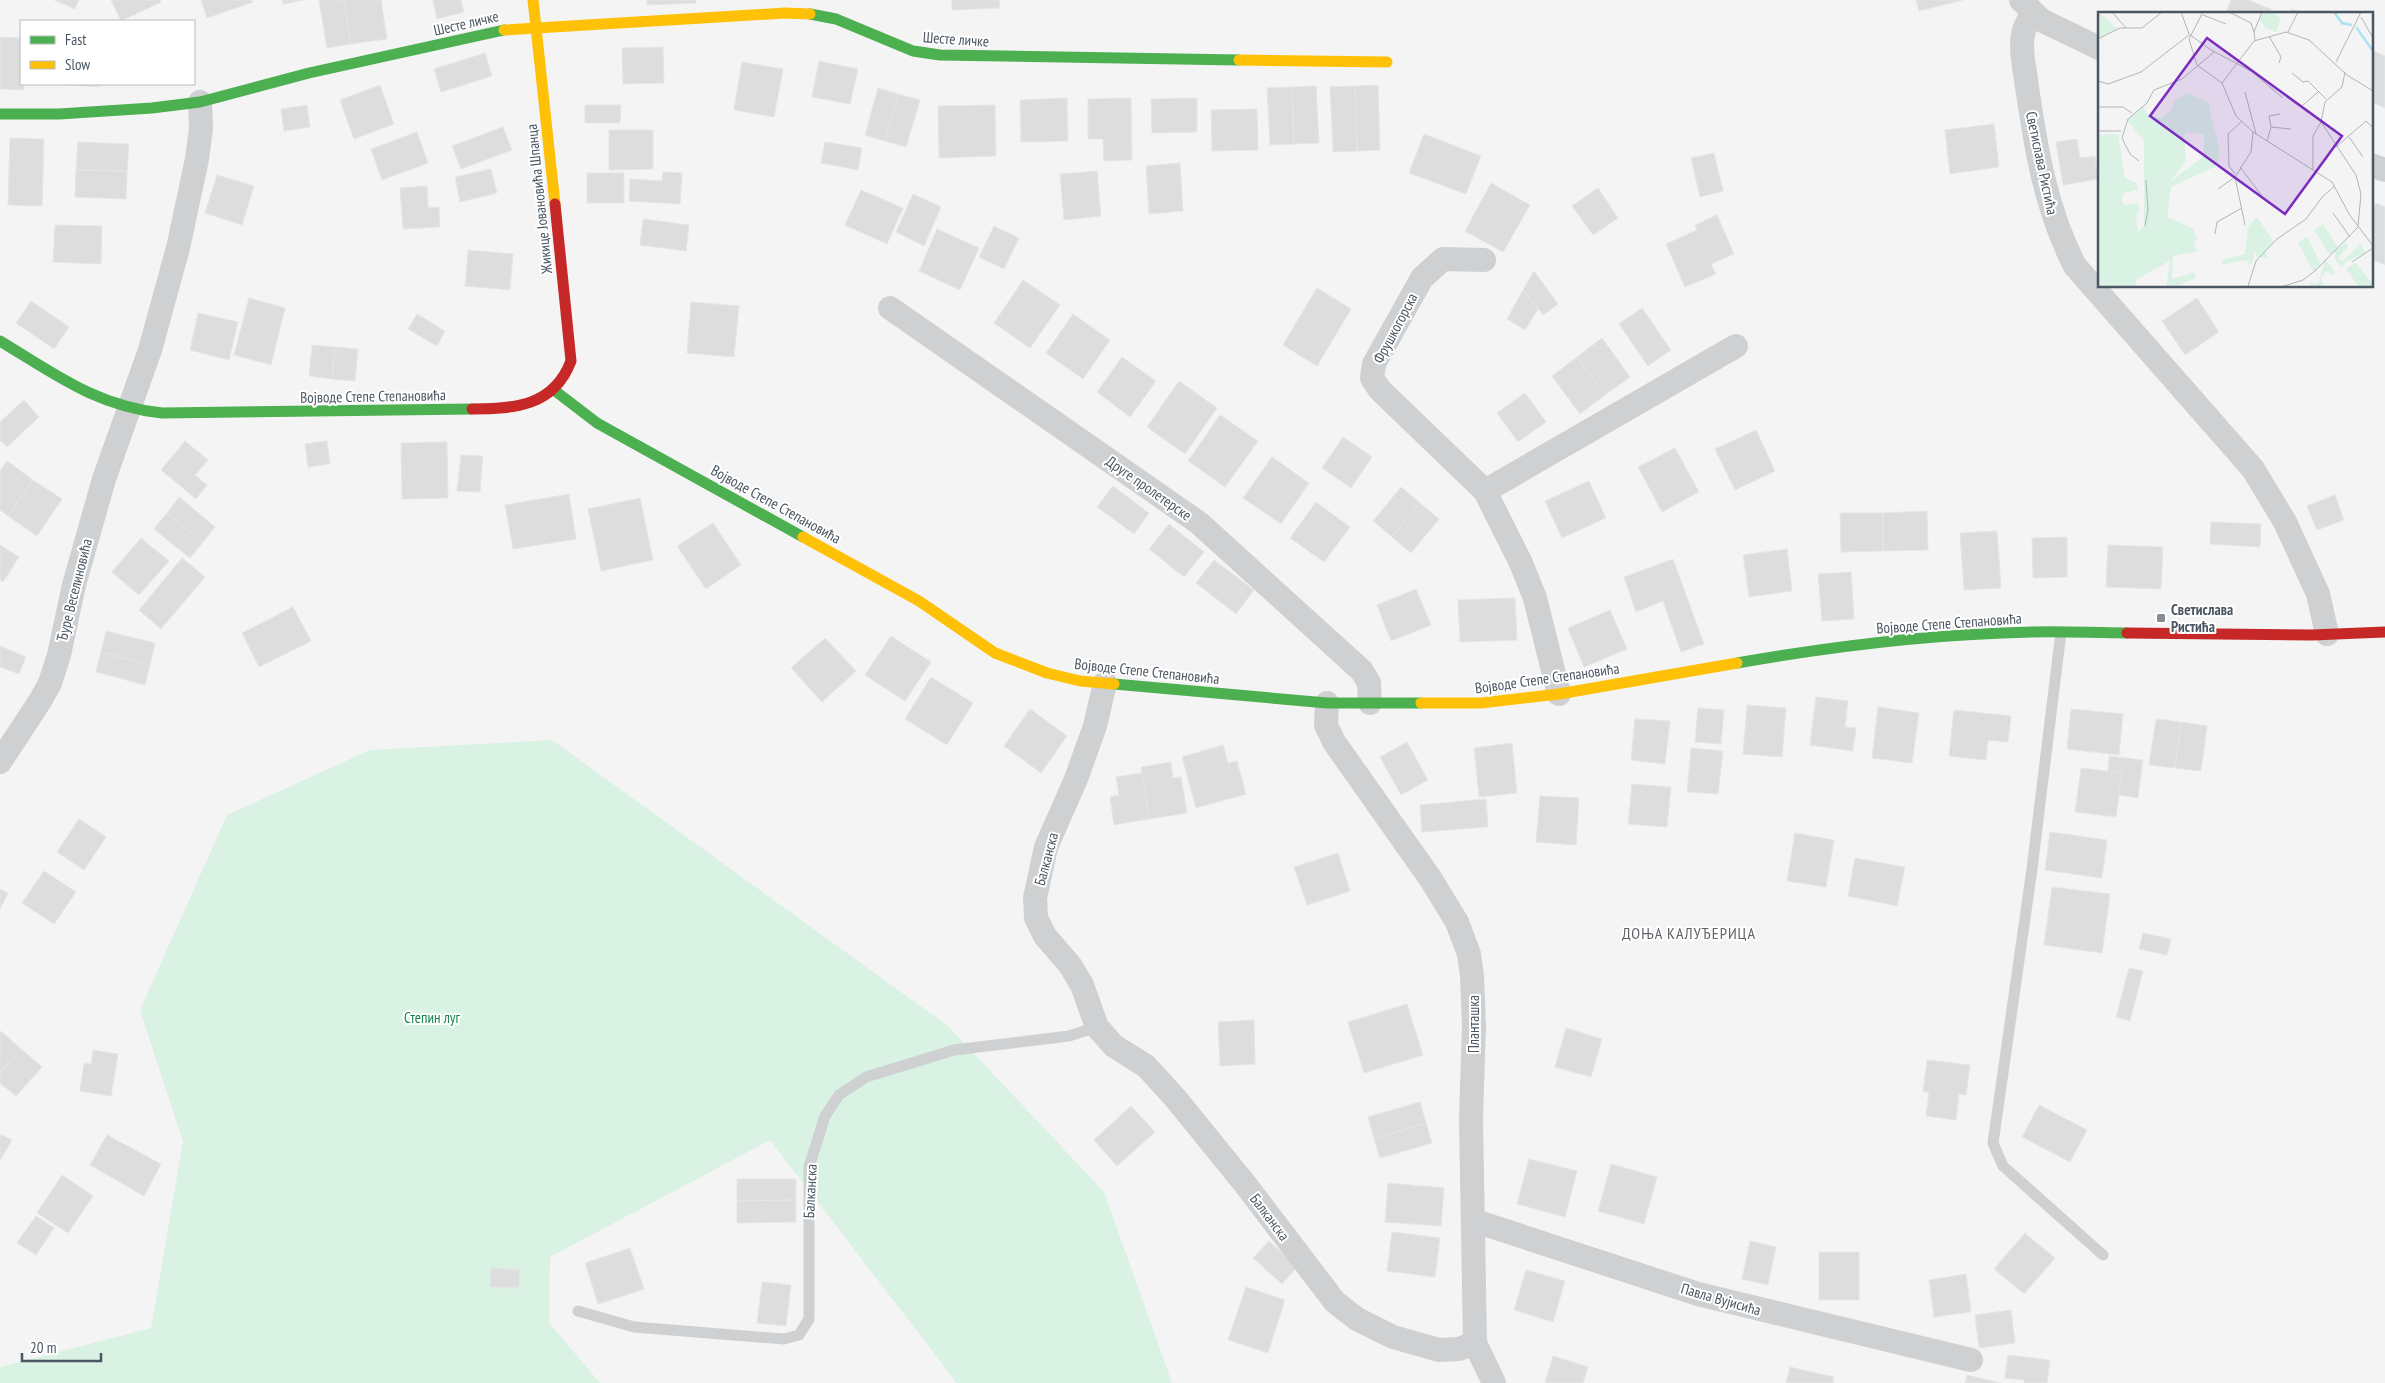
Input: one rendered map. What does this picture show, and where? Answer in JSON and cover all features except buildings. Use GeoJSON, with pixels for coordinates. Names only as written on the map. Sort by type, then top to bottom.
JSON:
{"type":"FeatureCollection","features":[{"type":"Feature","properties":{"kind":"street","name":"Жикице Јовановића Шпанца"},"geometry":{"type":"LineString","coordinates":[[533,0],[570,354],[568,369],[561,383],[554,390]]}},
{"type":"Feature","properties":{"kind":"street","name":"Шесте личке"},"geometry":{"type":"LineString","coordinates":[[0,114],[59,114],[152,108],[200,102],[293,77],[498,30],[535,26],[566,28],[786,6],[836,19],[913,51],[940,55],[1387,62]]}},
{"type":"Feature","properties":{"kind":"street"},"geometry":{"type":"LineString","coordinates":[[2027,6],[2060,30],[2098,48]]}},
{"type":"Feature","properties":{"kind":"street","name":"Светислава Ристића"},"geometry":{"type":"LineString","coordinates":[[2027,6],[2023,56],[2034,138],[2044,186],[2062,243],[2075,266],[2253,469],[2285,522],[2318,594],[2327,634]]}},
{"type":"Feature","properties":{"kind":"street","name":"Ђуре Веселиновића"},"geometry":{"type":"LineString","coordinates":[[3,752],[50,683],[59,655],[74,584],[93,517],[128,408],[150,350],[178,248],[197,159],[200,102]]}},
{"type":"Feature","properties":{"kind":"street"},"geometry":{"type":"LineString","coordinates":[[2372,165],[2385,170]]}},
{"type":"Feature","properties":{"kind":"street","name":"Фрушкогорска"},"geometry":{"type":"LineString","coordinates":[[1484,260],[1443,259],[1422,278],[1374,364],[1372,378],[1380,390],[1485,491],[1522,563],[1535,598],[1559,694]]}},
{"type":"Feature","properties":{"kind":"street","name":"Друге пролетерске"},"geometry":{"type":"LineString","coordinates":[[890,308],[1199,523],[1362,671],[1370,683],[1370,703]]}},
{"type":"Feature","properties":{"kind":"street","name":"Војводе Степе Степановића"},"geometry":{"type":"LineString","coordinates":[[0,341],[74,386],[105,401],[128,408],[162,413],[496,409],[539,401],[554,390],[597,422],[919,601],[994,653],[1047,673],[1080,681],[1327,703],[1481,703],[1559,694],[1807,652],[1912,639],[2061,632],[2327,634],[2385,632]]}},
{"type":"Feature","properties":{"kind":"street"},"geometry":{"type":"LineString","coordinates":[[1485,491],[1736,346]]}},
{"type":"Feature","properties":{"kind":"street","name":"Балканска"},"geometry":{"type":"LineString","coordinates":[[1105,683],[1092,735],[1076,779],[1046,847],[1036,898],[1036,918],[1045,936],[1070,965],[1082,985],[1097,1027],[1114,1046],[1146,1066],[1170,1092],[1245,1184],[1336,1302],[1357,1319],[1402,1339],[1439,1350],[1460,1349],[1475,1343]]}},
{"type":"Feature","properties":{"kind":"street","name":"Планташка"},"geometry":{"type":"LineString","coordinates":[[1327,703],[1326,725],[1334,742],[1430,878],[1457,922],[1469,954],[1474,1025],[1471,1118],[1475,1221],[1475,1343],[1494,1383]]}},
{"type":"Feature","properties":{"kind":"street","name":"Павла Вујисића"},"geometry":{"type":"LineString","coordinates":[[1475,1221],[1698,1294],[1971,1360]]}},
{"type":"Feature","properties":{"kind":"lane"},"geometry":{"type":"LineString","coordinates":[[2061,632],[2032,868],[1993,1142],[2003,1166],[2103,1255]]}},
{"type":"Feature","properties":{"kind":"lane","name":"Балканска"},"geometry":{"type":"LineString","coordinates":[[578,1311],[634,1327],[784,1339],[799,1335],[809,1319],[808,1167],[825,1116],[839,1095],[866,1077],[954,1050],[1069,1036],[1097,1027]]}},
{"type":"Feature","properties":{"kind":"green space","name":"Степин луг"},"geometry":{"type":"Polygon","coordinates":[[[552,740],[948,1026],[1104,1192],[1172,1383],[957,1383],[770,1140],[550,1257],[549,1323],[600,1383],[0,1383],[0,1367],[151,1328],[183,1142],[140,1010],[227,815],[370,750],[552,740]]]}},
{"type":"Feature","properties":{"kind":"traffic: fast"},"geometry":{"type":"LineString","coordinates":[[810,14],[836,19],[913,51],[940,55],[1239,60]]}},
{"type":"Feature","properties":{"kind":"traffic: fast"},"geometry":{"type":"LineString","coordinates":[[0,114],[59,114],[152,108],[200,102],[309,73],[504,30]]}},
{"type":"Feature","properties":{"kind":"traffic: fast"},"geometry":{"type":"LineString","coordinates":[[0,341],[77,387],[96,396],[138,409],[162,413],[472,409]]}},
{"type":"Feature","properties":{"kind":"traffic: fast"},"geometry":{"type":"LineString","coordinates":[[554,390],[597,423],[803,537]]}},
{"type":"Feature","properties":{"kind":"traffic: fast"},"geometry":{"type":"LineString","coordinates":[[1737,663],[1847,646],[1958,635],[2044,632],[2127,633]]}},
{"type":"Feature","properties":{"kind":"traffic: fast"},"geometry":{"type":"LineString","coordinates":[[1114,684],[1327,703],[1421,703]]}},
{"type":"Feature","properties":{"kind":"traffic: slow"},"geometry":{"type":"LineString","coordinates":[[533,0],[555,204]]}},
{"type":"Feature","properties":{"kind":"traffic: slow"},"geometry":{"type":"LineString","coordinates":[[504,30],[785,13],[810,14]]}},
{"type":"Feature","properties":{"kind":"traffic: slow"},"geometry":{"type":"LineString","coordinates":[[1239,60],[1387,62]]}},
{"type":"Feature","properties":{"kind":"traffic: slow"},"geometry":{"type":"LineString","coordinates":[[803,537],[919,601],[995,653],[1047,673],[1080,681],[1114,684]]}},
{"type":"Feature","properties":{"kind":"traffic: slow"},"geometry":{"type":"LineString","coordinates":[[1421,703],[1481,703],[1559,694],[1737,663]]}},
{"type":"Feature","properties":{"kind":"traffic: jam"},"geometry":{"type":"LineString","coordinates":[[472,409],[518,406],[544,396],[564,376],[571,361],[555,204]]}},
{"type":"Feature","properties":{"kind":"traffic: jam"},"geometry":{"type":"LineString","coordinates":[[2127,633],[2312,635],[2385,632]]}},
{"type":"Feature","properties":{"kind":"place","name":"Светислава Ристића"},"geometry":{"type":"Point","coordinates":[2161,618]}},
{"type":"Feature","properties":{"kind":"district","name":"ДОЊА КАЛУЂЕРИЦА"},"geometry":{"type":"Point","coordinates":[1689,933]}}]}
